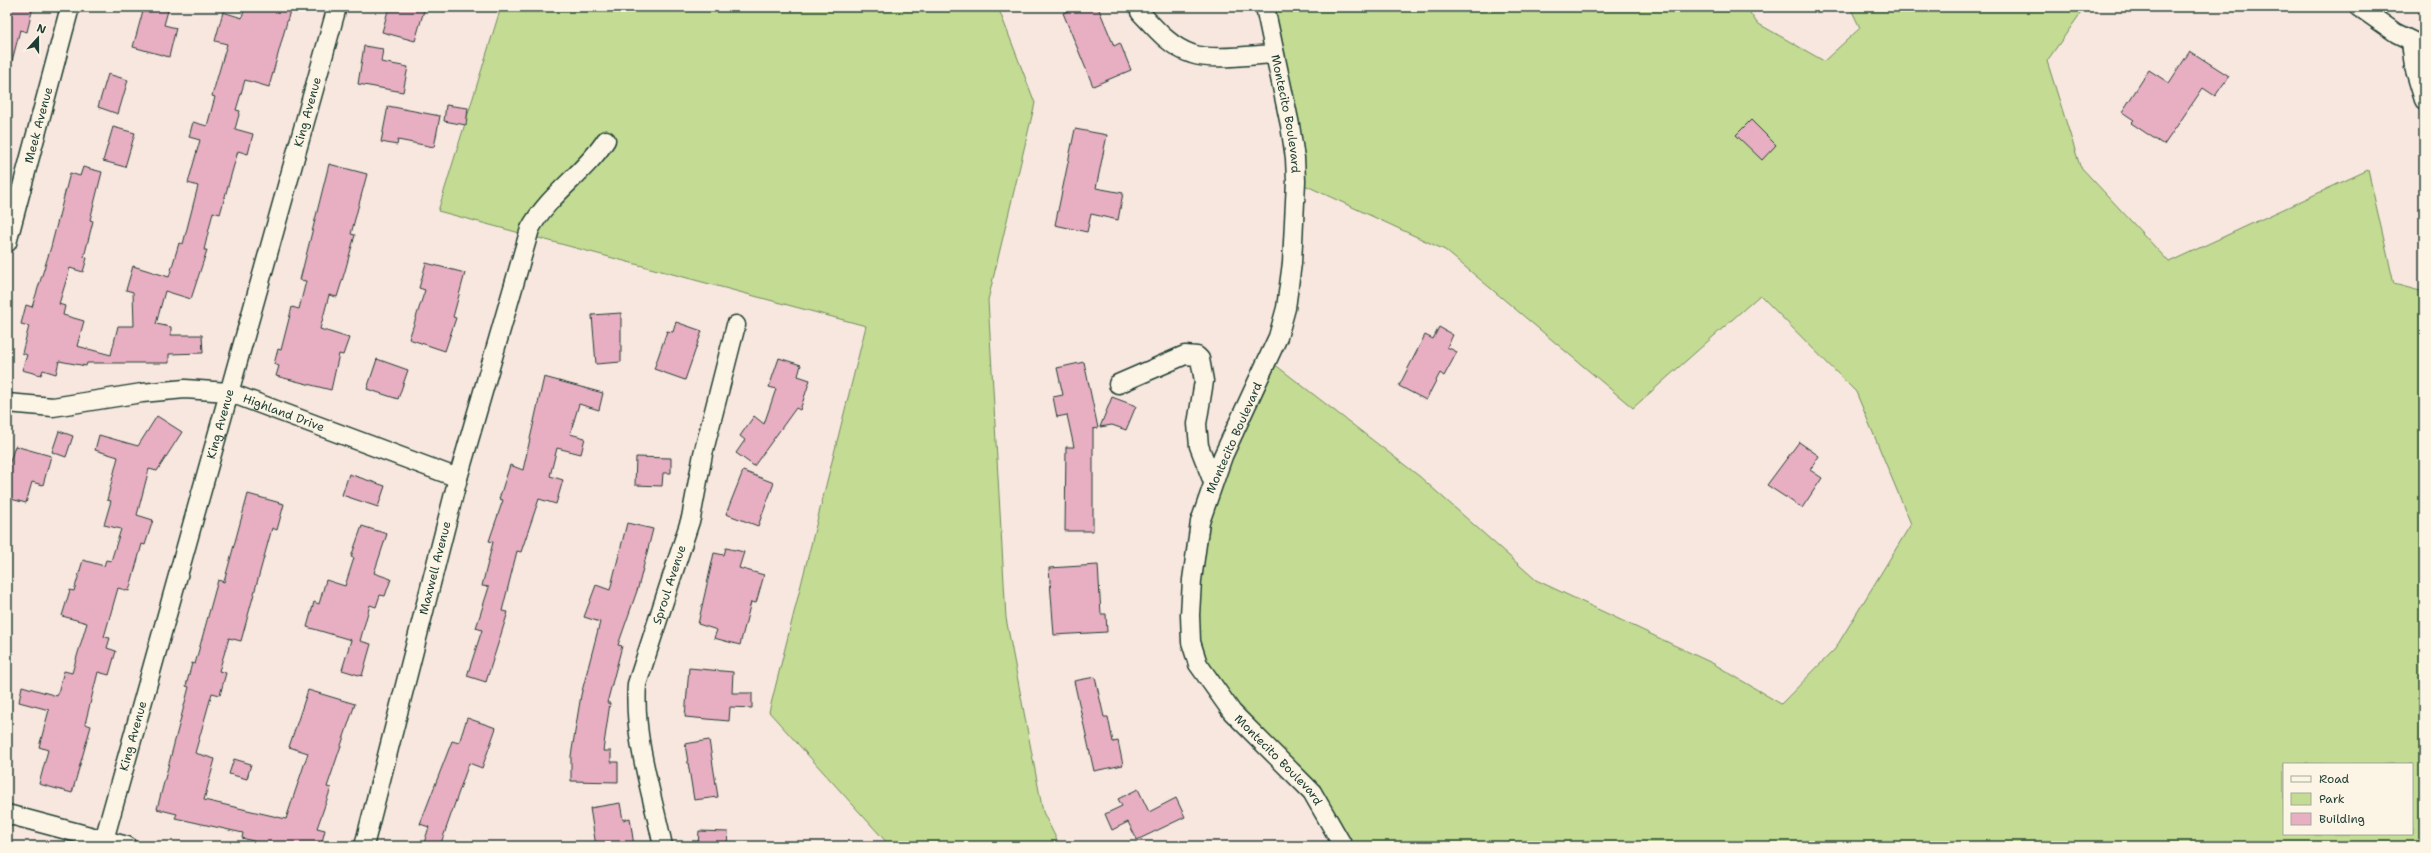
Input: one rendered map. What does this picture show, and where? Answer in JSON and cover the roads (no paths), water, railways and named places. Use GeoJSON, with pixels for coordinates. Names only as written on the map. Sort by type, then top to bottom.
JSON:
{"type":"FeatureCollection","features":[{"type":"Feature","properties":{"kind":"street","name":"Meek Avenue"},"geometry":{"type":"LineString","coordinates":[[7,243],[70,7]]}},
{"type":"Feature","properties":{"kind":"street","name":"King Avenue"},"geometry":{"type":"LineString","coordinates":[[104,840],[228,392],[337,7]]}},
{"type":"Feature","properties":{"kind":"street","name":"Montecito Boulevard"},"geometry":{"type":"LineString","coordinates":[[1265,7],[1290,125],[1295,158],[1296,182],[1292,263],[1286,308],[1278,337],[1213,482],[1200,522],[1192,580],[1190,615],[1191,642],[1198,664],[1232,712],[1312,792],[1344,846]]}},
{"type":"Feature","properties":{"kind":"street"},"geometry":{"type":"LineString","coordinates":[[2359,7],[2396,34],[2417,44],[2414,67],[2424,100]]}},
{"type":"Feature","properties":{"kind":"street"},"geometry":{"type":"LineString","coordinates":[[1140,12],[1166,39],[1192,54],[1229,57],[1274,54]]}},
{"type":"Feature","properties":{"kind":"street","name":"Maxwell Avenue"},"geometry":{"type":"LineString","coordinates":[[364,846],[458,478],[530,229],[538,214],[597,155],[606,140]]}},
{"type":"Feature","properties":{"kind":"street","name":"Sproul Avenue"},"geometry":{"type":"LineString","coordinates":[[663,846],[640,742],[635,706],[637,684],[691,518],[703,454],[736,325]]}},
{"type":"Feature","properties":{"kind":"street"},"geometry":{"type":"LineString","coordinates":[[1118,384],[1185,354],[1197,356],[1200,359],[1204,381],[1196,424],[1199,446],[1213,482]]}},
{"type":"Feature","properties":{"kind":"street","name":"Highland Drive"},"geometry":{"type":"LineString","coordinates":[[7,404],[53,407],[149,392],[186,389],[228,392],[458,478]]}},
{"type":"Feature","properties":{"kind":"street"},"geometry":{"type":"LineString","coordinates":[[7,814],[127,846]]}}]}
